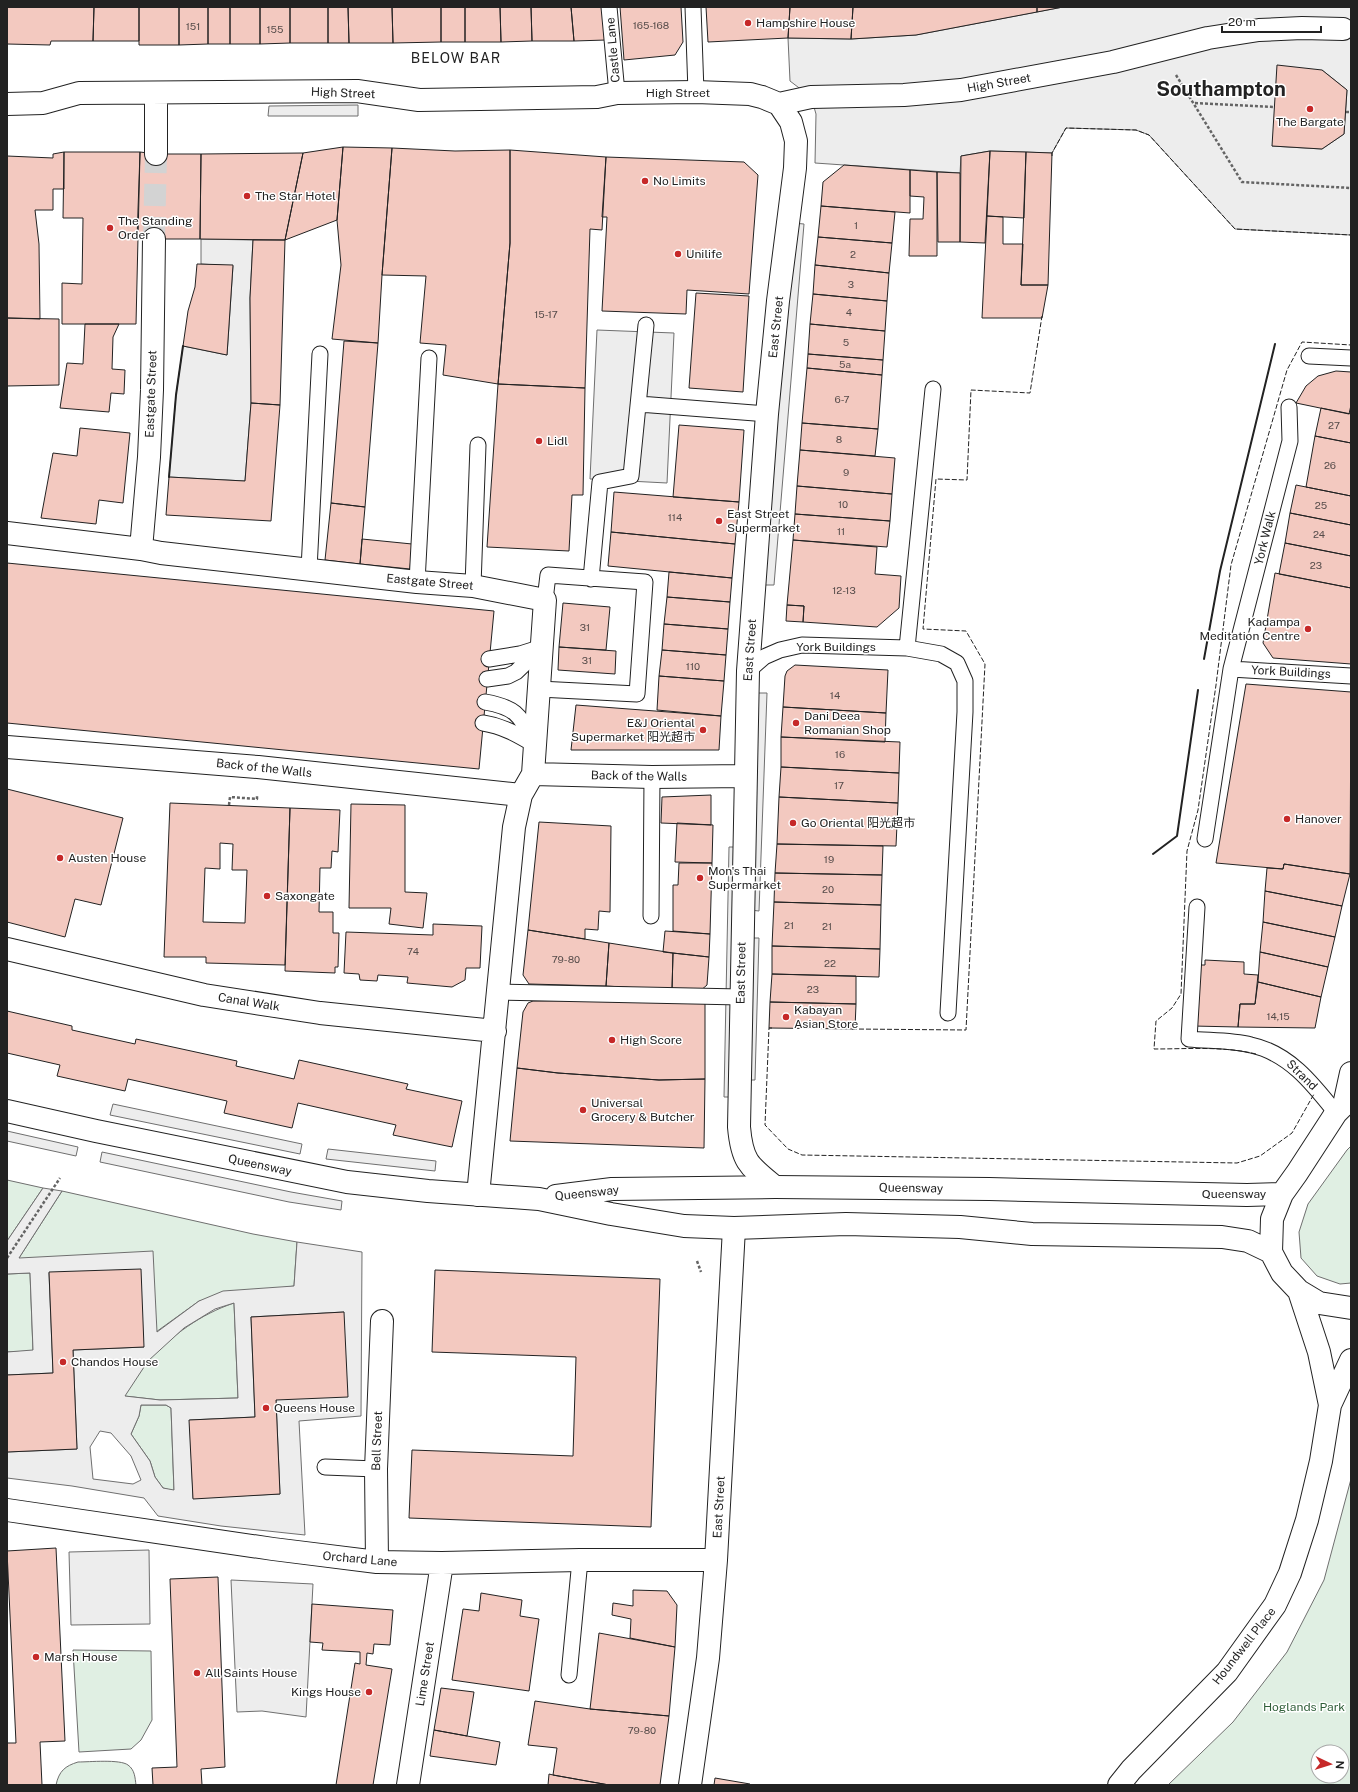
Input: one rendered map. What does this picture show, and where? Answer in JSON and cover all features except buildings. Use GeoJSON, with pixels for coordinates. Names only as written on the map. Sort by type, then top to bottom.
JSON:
{"type":"FeatureCollection","features":[{"type":"Feature","properties":{"kind":"street","name":"High Street"},"geometry":{"type":"LineString","coordinates":[[7,104],[43,103],[79,93],[156,94],[358,91],[419,100],[597,98],[617,93],[696,92],[750,94],[779,104],[811,97],[904,95],[961,90],[1113,62],[1208,38],[1259,30],[1302,28],[1343,29]]}},
{"type":"Feature","properties":{"kind":"street"},"geometry":{"type":"LineString","coordinates":[[156,94],[156,154]]}},
{"type":"Feature","properties":{"kind":"street","name":"East Street"},"geometry":{"type":"LineString","coordinates":[[775,1187],[751,1168],[745,1158],[740,1144],[739,1127],[748,671],[767,414],[778,301],[795,168],[796,141],[791,122],[779,104]]}},
{"type":"Feature","properties":{"kind":"street","name":"Eastgate Street"},"geometry":{"type":"LineString","coordinates":[[141,549],[149,457],[152,390],[154,239]]}},
{"type":"Feature","properties":{"kind":"street","name":"Eastgate Street"},"geometry":{"type":"LineString","coordinates":[[7,533],[141,549],[161,553],[417,582],[473,586],[545,600]]}},
{"type":"Feature","properties":{"kind":"street"},"geometry":{"type":"LineString","coordinates":[[478,1195],[514,827],[521,795],[533,774],[545,600]]}},
{"type":"Feature","properties":{"kind":"street","name":"Back of the Walls"},"geometry":{"type":"LineString","coordinates":[[7,747],[258,767],[521,795]]}},
{"type":"Feature","properties":{"kind":"street","name":"Back of the Walls"},"geometry":{"type":"LineString","coordinates":[[533,774],[652,777],[745,776]]}},
{"type":"Feature","properties":{"kind":"street","name":"Canal Walk"},"geometry":{"type":"LineString","coordinates":[[7,949],[204,995],[320,1013],[495,1031]]}},
{"type":"Feature","properties":{"kind":"street"},"geometry":{"type":"LineString","coordinates":[[1351,1073],[1344,1106],[1282,1194],[1272,1219],[1272,1252],[1282,1273],[1299,1291],[1319,1303],[1351,1308]]}},
{"type":"Feature","properties":{"kind":"street","name":"Queensway"},"geometry":{"type":"LineString","coordinates":[[7,1111],[96,1131],[347,1182],[386,1188],[539,1198],[611,1214],[684,1226],[734,1228],[846,1224],[960,1227],[1032,1234],[1222,1237],[1248,1241],[1272,1252]]}},
{"type":"Feature","properties":{"kind":"street","name":"Queensway"},"geometry":{"type":"LineString","coordinates":[[539,1198],[612,1189],[775,1187],[989,1189],[1239,1195],[1282,1194]]}},
{"type":"Feature","properties":{"kind":"street","name":"East Street"},"geometry":{"type":"LineString","coordinates":[[690,1785],[708,1658],[716,1560],[734,1228]]}},
{"type":"Feature","properties":{"kind":"street","name":"Houndwell Place"},"geometry":{"type":"LineString","coordinates":[[1299,1291],[1319,1352],[1330,1405]]}},
{"type":"Feature","properties":{"kind":"street","name":"Bell Street"},"geometry":{"type":"LineString","coordinates":[[377,1562],[376,1469],[382,1320]]}},
{"type":"Feature","properties":{"kind":"street","name":"Houndwell Place"},"geometry":{"type":"LineString","coordinates":[[1119,1785],[1131,1770],[1227,1672],[1276,1605],[1290,1573],[1307,1520],[1322,1460],[1330,1405],[1351,1360]]}},
{"type":"Feature","properties":{"kind":"street","name":"Orchard Lane"},"geometry":{"type":"LineString","coordinates":[[7,1510],[273,1550],[377,1562],[442,1563],[580,1560],[716,1560]]}},
{"type":"Feature","properties":{"kind":"street","name":"Lime Street"},"geometry":{"type":"LineString","coordinates":[[408,1785],[442,1563]]}},
{"type":"Feature","properties":{"kind":"lane","name":"Castle Lane"},"geometry":{"type":"LineString","coordinates":[[609,7],[617,93]]}},
{"type":"Feature","properties":{"kind":"lane"},"geometry":{"type":"LineString","coordinates":[[694,7],[696,92]]}},
{"type":"Feature","properties":{"kind":"lane"},"geometry":{"type":"LineString","coordinates":[[591,579],[600,482],[631,476],[646,325]]}},
{"type":"Feature","properties":{"kind":"lane"},"geometry":{"type":"LineString","coordinates":[[309,569],[320,354]]}},
{"type":"Feature","properties":{"kind":"lane"},"geometry":{"type":"LineString","coordinates":[[1309,356],[1351,358]]}},
{"type":"Feature","properties":{"kind":"lane"},"geometry":{"type":"LineString","coordinates":[[417,582],[429,358]]}},
{"type":"Feature","properties":{"kind":"lane"},"geometry":{"type":"LineString","coordinates":[[907,648],[933,389]]}},
{"type":"Feature","properties":{"kind":"lane"},"geometry":{"type":"LineString","coordinates":[[639,404],[767,414]]}},
{"type":"Feature","properties":{"kind":"lane","name":"York Walk"},"geometry":{"type":"LineString","coordinates":[[1205,839],[1231,668],[1290,441],[1289,407]]}},
{"type":"Feature","properties":{"kind":"lane"},"geometry":{"type":"LineString","coordinates":[[473,586],[478,445]]}},
{"type":"Feature","properties":{"kind":"lane"},"geometry":{"type":"LineString","coordinates":[[539,689],[637,694],[645,582],[548,575],[545,600]]}},
{"type":"Feature","properties":{"kind":"lane","name":"York Buildings"},"geometry":{"type":"LineString","coordinates":[[748,671],[764,657],[780,650],[802,645],[907,648],[941,654],[957,663],[965,681],[965,712],[948,1014]]}},
{"type":"Feature","properties":{"kind":"lane"},"geometry":{"type":"LineString","coordinates":[[489,659],[520,654],[542,647]]}},
{"type":"Feature","properties":{"kind":"lane"},"geometry":{"type":"LineString","coordinates":[[488,679],[508,676],[516,672],[542,647]]}},
{"type":"Feature","properties":{"kind":"lane","name":"York Buildings"},"geometry":{"type":"LineString","coordinates":[[1231,668],[1351,676]]}},
{"type":"Feature","properties":{"kind":"lane"},"geometry":{"type":"LineString","coordinates":[[485,702],[501,705],[518,715],[535,745]]}},
{"type":"Feature","properties":{"kind":"lane"},"geometry":{"type":"LineString","coordinates":[[483,723],[496,725],[515,733],[535,745]]}},
{"type":"Feature","properties":{"kind":"lane"},"geometry":{"type":"LineString","coordinates":[[651,916],[652,777]]}},
{"type":"Feature","properties":{"kind":"lane","name":"Strand"},"geometry":{"type":"LineString","coordinates":[[1197,907],[1189,1039],[1251,1045],[1283,1057],[1308,1079],[1344,1106]]}},
{"type":"Feature","properties":{"kind":"lane"},"geometry":{"type":"LineString","coordinates":[[499,992],[741,997]]}},
{"type":"Feature","properties":{"kind":"lane"},"geometry":{"type":"LineString","coordinates":[[325,1467],[376,1469]]}},
{"type":"Feature","properties":{"kind":"lane"},"geometry":{"type":"LineString","coordinates":[[568,1675],[580,1560]]}},
{"type":"Feature","properties":{"kind":"path"},"geometry":{"type":"LineString","coordinates":[[1275,106],[1194,103],[1242,182],[1351,188]]}},
{"type":"Feature","properties":{"kind":"path"},"geometry":{"type":"LineString","coordinates":[[1346,112],[1351,112]]}},
{"type":"Feature","properties":{"kind":"path"},"geometry":{"type":"LineString","coordinates":[[7,1258],[60,1178]]}},
{"type":"Feature","properties":{"kind":"path"},"geometry":{"type":"LineString","coordinates":[[697,1261],[703,1276]]}},
{"type":"Feature","properties":{"kind":"green space"},"geometry":{"type":"Polygon","coordinates":[[[1351,1146],[1351,1283],[1340,1284],[1317,1276],[1301,1258],[1299,1232],[1308,1204],[1351,1146]]]}},
{"type":"Feature","properties":{"kind":"green space"},"geometry":{"type":"Polygon","coordinates":[[[7,1180],[43,1188],[7,1241],[7,1180]]]}},
{"type":"Feature","properties":{"kind":"green space"},"geometry":{"type":"Polygon","coordinates":[[[62,1191],[253,1234],[297,1242],[294,1286],[199,1301],[156,1332],[19,1258],[62,1191]]]}},
{"type":"Feature","properties":{"kind":"green space"},"geometry":{"type":"Polygon","coordinates":[[[30,1273],[33,1351],[7,1352],[7,1274],[30,1273]]]}},
{"type":"Feature","properties":{"kind":"green space"},"geometry":{"type":"Polygon","coordinates":[[[234,1303],[238,1398],[160,1400],[124,1396],[145,1365],[157,1351],[177,1334],[210,1313],[234,1303]]]}},
{"type":"Feature","properties":{"kind":"green space"},"geometry":{"type":"Polygon","coordinates":[[[141,1405],[166,1405],[171,1408],[174,1491],[163,1488],[155,1477],[150,1461],[131,1434],[139,1416],[141,1405]]]}},
{"type":"Feature","properties":{"kind":"green space","name":"Hoglands Park"},"geometry":{"type":"Polygon","coordinates":[[[1351,1479],[1351,1785],[1168,1785],[1233,1722],[1287,1652],[1324,1580],[1351,1479]]]}},
{"type":"Feature","properties":{"kind":"green space"},"geometry":{"type":"Polygon","coordinates":[[[73,1650],[151,1651],[152,1720],[141,1740],[131,1749],[79,1752],[73,1650]]]}},
{"type":"Feature","properties":{"kind":"green space"},"geometry":{"type":"Polygon","coordinates":[[[112,1761],[124,1763],[132,1769],[136,1785],[56,1785],[63,1770],[66,1767],[78,1762],[112,1761]]]}},
{"type":"Feature","properties":{"kind":"shaded area"},"geometry":{"type":"Polygon","coordinates":[[[1063,7],[1351,7],[1351,235],[1235,229],[1149,135],[1136,130],[1066,128],[1052,153],[990,151],[961,156],[960,173],[815,163],[816,114],[811,97],[790,81],[788,38],[851,39],[916,35],[1063,7]],[[1322,70],[1272,146],[1322,149],[1344,134],[1347,90],[1322,70]]]}},
{"type":"Feature","properties":{"kind":"shaded area"},"geometry":{"type":"Polygon","coordinates":[[[358,105],[358,116],[268,116],[269,106],[358,105]]]}},
{"type":"Feature","properties":{"kind":"shaded area"},"geometry":{"type":"Polygon","coordinates":[[[793,223],[804,224],[774,585],[764,585],[793,223]]]}},
{"type":"Feature","properties":{"kind":"shaded area"},"geometry":{"type":"Polygon","coordinates":[[[201,239],[253,240],[250,298],[251,403],[245,481],[169,477],[176,395],[183,346],[227,355],[233,266],[201,264],[201,239]]]}},
{"type":"Feature","properties":{"kind":"shaded area"},"geometry":{"type":"Polygon","coordinates":[[[597,330],[674,333],[667,483],[590,479],[597,330]]]}},
{"type":"Feature","properties":{"kind":"shaded area"},"geometry":{"type":"Polygon","coordinates":[[[758,693],[767,693],[759,911],[750,910],[758,693]]]}},
{"type":"Feature","properties":{"kind":"shaded area"},"geometry":{"type":"Polygon","coordinates":[[[729,847],[738,847],[734,1097],[724,1097],[729,847]]]}},
{"type":"Feature","properties":{"kind":"shaded area"},"geometry":{"type":"Polygon","coordinates":[[[749,938],[759,938],[755,1080],[746,1080],[749,938]]]}},
{"type":"Feature","properties":{"kind":"shaded area"},"geometry":{"type":"Polygon","coordinates":[[[113,1104],[302,1144],[300,1154],[110,1115],[113,1104]]]}},
{"type":"Feature","properties":{"kind":"shaded area"},"geometry":{"type":"Polygon","coordinates":[[[7,1131],[78,1147],[76,1156],[7,1141],[7,1131]]]}},
{"type":"Feature","properties":{"kind":"shaded area"},"geometry":{"type":"Polygon","coordinates":[[[328,1149],[436,1161],[435,1171],[326,1159],[328,1149]]]}},
{"type":"Feature","properties":{"kind":"shaded area"},"geometry":{"type":"Polygon","coordinates":[[[102,1152],[291,1192],[342,1201],[341,1210],[289,1202],[100,1162],[102,1152]]]}},
{"type":"Feature","properties":{"kind":"shaded area"},"geometry":{"type":"Polygon","coordinates":[[[43,1188],[62,1191],[19,1258],[153,1251],[157,1332],[199,1301],[223,1291],[294,1286],[297,1242],[362,1252],[361,1416],[299,1421],[305,1535],[221,1526],[158,1516],[144,1498],[72,1486],[7,1478],[7,1452],[77,1449],[73,1350],[144,1347],[49,1273],[53,1373],[7,1375],[7,1352],[33,1350],[30,1273],[7,1274],[7,1241],[43,1188]],[[234,1303],[215,1309],[184,1328],[148,1361],[125,1396],[160,1400],[238,1398],[234,1303]],[[344,1312],[251,1317],[255,1417],[190,1420],[193,1498],[280,1494],[276,1400],[344,1312]],[[141,1405],[139,1416],[131,1434],[150,1461],[155,1477],[163,1488],[174,1490],[171,1408],[166,1405],[141,1405]],[[100,1431],[90,1447],[93,1479],[133,1484],[141,1480],[131,1456],[111,1433],[100,1431]]]}},
{"type":"Feature","properties":{"kind":"shaded area"},"geometry":{"type":"Polygon","coordinates":[[[149,1550],[150,1624],[71,1625],[69,1552],[149,1550]]]}},
{"type":"Feature","properties":{"kind":"shaded area"},"geometry":{"type":"Polygon","coordinates":[[[231,1580],[313,1584],[306,1717],[262,1711],[237,1712],[231,1580]]]}},
{"type":"Feature","properties":{"kind":"tunnel"},"geometry":{"type":"LineString","coordinates":[[154,239],[156,154]]}},
{"type":"Feature","properties":{"kind":"fence"},"geometry":{"type":"LineString","coordinates":[[1052,156],[1052,153],[1066,128],[1136,130],[1149,135],[1235,229],[1351,235]]}},
{"type":"Feature","properties":{"kind":"fence"},"geometry":{"type":"LineString","coordinates":[[852,1029],[966,1030],[985,664],[966,631],[923,629],[936,479],[967,480],[971,390],[1030,393],[1042,316]]}},
{"type":"Feature","properties":{"kind":"fence"},"geometry":{"type":"LineString","coordinates":[[1256,1054],[1244,1051],[1218,1049],[1154,1049],[1156,1021],[1172,1008],[1181,994],[1187,851],[1198,810],[1231,565],[1287,370],[1302,342],[1351,345]]}},
{"type":"Feature","properties":{"kind":"fence"},"geometry":{"type":"LineString","coordinates":[[772,1028],[769,1028],[765,1125],[788,1149],[802,1155],[1237,1163],[1260,1156],[1292,1133],[1314,1094]]}},
{"type":"Feature","properties":{"kind":"wall"},"geometry":{"type":"LineString","coordinates":[[1204,659],[1220,571],[1275,344]]}},
{"type":"Feature","properties":{"kind":"wall"},"geometry":{"type":"LineString","coordinates":[[169,477],[176,395],[183,346]]}},
{"type":"Feature","properties":{"kind":"wall"},"geometry":{"type":"LineString","coordinates":[[1153,854],[1177,836],[1198,690]]}},
{"type":"Feature","properties":{"kind":"place","name":"Hampshire House"},"geometry":{"type":"Point","coordinates":[748,23]}},
{"type":"Feature","properties":{"kind":"place","name":"The Bargate"},"geometry":{"type":"Point","coordinates":[1310,109]}},
{"type":"Feature","properties":{"kind":"place","name":"No Limits"},"geometry":{"type":"Point","coordinates":[645,181]}},
{"type":"Feature","properties":{"kind":"place","name":"The Star Hotel"},"geometry":{"type":"Point","coordinates":[247,196]}},
{"type":"Feature","properties":{"kind":"place","name":"The Standing Order"},"geometry":{"type":"Point","coordinates":[110,228]}},
{"type":"Feature","properties":{"kind":"place","name":"Unilife"},"geometry":{"type":"Point","coordinates":[678,254]}},
{"type":"Feature","properties":{"kind":"place","name":"Lidl"},"geometry":{"type":"Point","coordinates":[539,441]}},
{"type":"Feature","properties":{"kind":"place","name":"East Street Supermarket"},"geometry":{"type":"Point","coordinates":[719,521]}},
{"type":"Feature","properties":{"kind":"place","name":"Kadampa Meditation Centre"},"geometry":{"type":"Point","coordinates":[1308,629]}},
{"type":"Feature","properties":{"kind":"place","name":"Dani Deea Romanian Shop"},"geometry":{"type":"Point","coordinates":[796,723]}},
{"type":"Feature","properties":{"kind":"place","name":"E&J Oriental Supermarket 阳光超市"},"geometry":{"type":"Point","coordinates":[703,730]}},
{"type":"Feature","properties":{"kind":"place","name":"Hanover"},"geometry":{"type":"Point","coordinates":[1287,819]}},
{"type":"Feature","properties":{"kind":"place","name":"Go Oriental 阳光超市"},"geometry":{"type":"Point","coordinates":[793,823]}},
{"type":"Feature","properties":{"kind":"place","name":"Austen House"},"geometry":{"type":"Point","coordinates":[60,858]}},
{"type":"Feature","properties":{"kind":"place","name":"Mon's Thai Supermarket"},"geometry":{"type":"Point","coordinates":[700,878]}},
{"type":"Feature","properties":{"kind":"place","name":"Saxongate"},"geometry":{"type":"Point","coordinates":[267,896]}},
{"type":"Feature","properties":{"kind":"place","name":"Kabayan Asian Store"},"geometry":{"type":"Point","coordinates":[786,1017]}},
{"type":"Feature","properties":{"kind":"place","name":"High Score"},"geometry":{"type":"Point","coordinates":[612,1040]}},
{"type":"Feature","properties":{"kind":"place","name":"Universal Grocery & Butcher"},"geometry":{"type":"Point","coordinates":[583,1110]}},
{"type":"Feature","properties":{"kind":"place","name":"Chandos House"},"geometry":{"type":"Point","coordinates":[63,1362]}},
{"type":"Feature","properties":{"kind":"place","name":"Queens House"},"geometry":{"type":"Point","coordinates":[266,1408]}},
{"type":"Feature","properties":{"kind":"place","name":"Marsh House"},"geometry":{"type":"Point","coordinates":[36,1657]}},
{"type":"Feature","properties":{"kind":"place","name":"All Saints House"},"geometry":{"type":"Point","coordinates":[197,1673]}},
{"type":"Feature","properties":{"kind":"place","name":"Kings House"},"geometry":{"type":"Point","coordinates":[369,1692]}},
{"type":"Feature","properties":{"kind":"district","name":"BELOW BAR"},"geometry":{"type":"Point","coordinates":[456,58]}},
{"type":"Feature","properties":{"kind":"district","name":"Southampton"},"geometry":{"type":"Point","coordinates":[1221,89]}}]}
